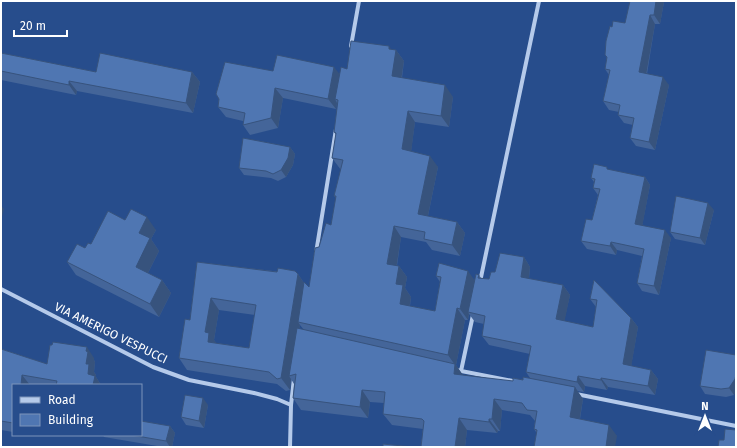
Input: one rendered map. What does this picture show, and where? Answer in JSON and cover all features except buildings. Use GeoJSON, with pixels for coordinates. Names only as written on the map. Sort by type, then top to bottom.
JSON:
{"type":"FeatureCollection","features":[{"type":"Feature","properties":{"kind":"street"},"geometry":{"type":"LineString","coordinates":[[350,55],[360,1]]}},
{"type":"Feature","properties":{"kind":"street"},"geometry":{"type":"LineString","coordinates":[[478,290],[539,1]]}},
{"type":"Feature","properties":{"kind":"street"},"geometry":{"type":"LineString","coordinates":[[314,261],[337,124]]}},
{"type":"Feature","properties":{"kind":"street","name":"VIA AMERIGO VESPUCCI"},"geometry":{"type":"LineString","coordinates":[[1,289],[153,367],[189,380],[254,393],[277,399],[291,405]]}},
{"type":"Feature","properties":{"kind":"street"},"geometry":{"type":"LineString","coordinates":[[461,371],[475,306]]}},
{"type":"Feature","properties":{"kind":"street"},"geometry":{"type":"LineString","coordinates":[[454,369],[520,383]]}},
{"type":"Feature","properties":{"kind":"street"},"geometry":{"type":"LineString","coordinates":[[290,447],[291,405],[296,371]]}},
{"type":"Feature","properties":{"kind":"street"},"geometry":{"type":"LineString","coordinates":[[567,392],[736,426]]}}]}
